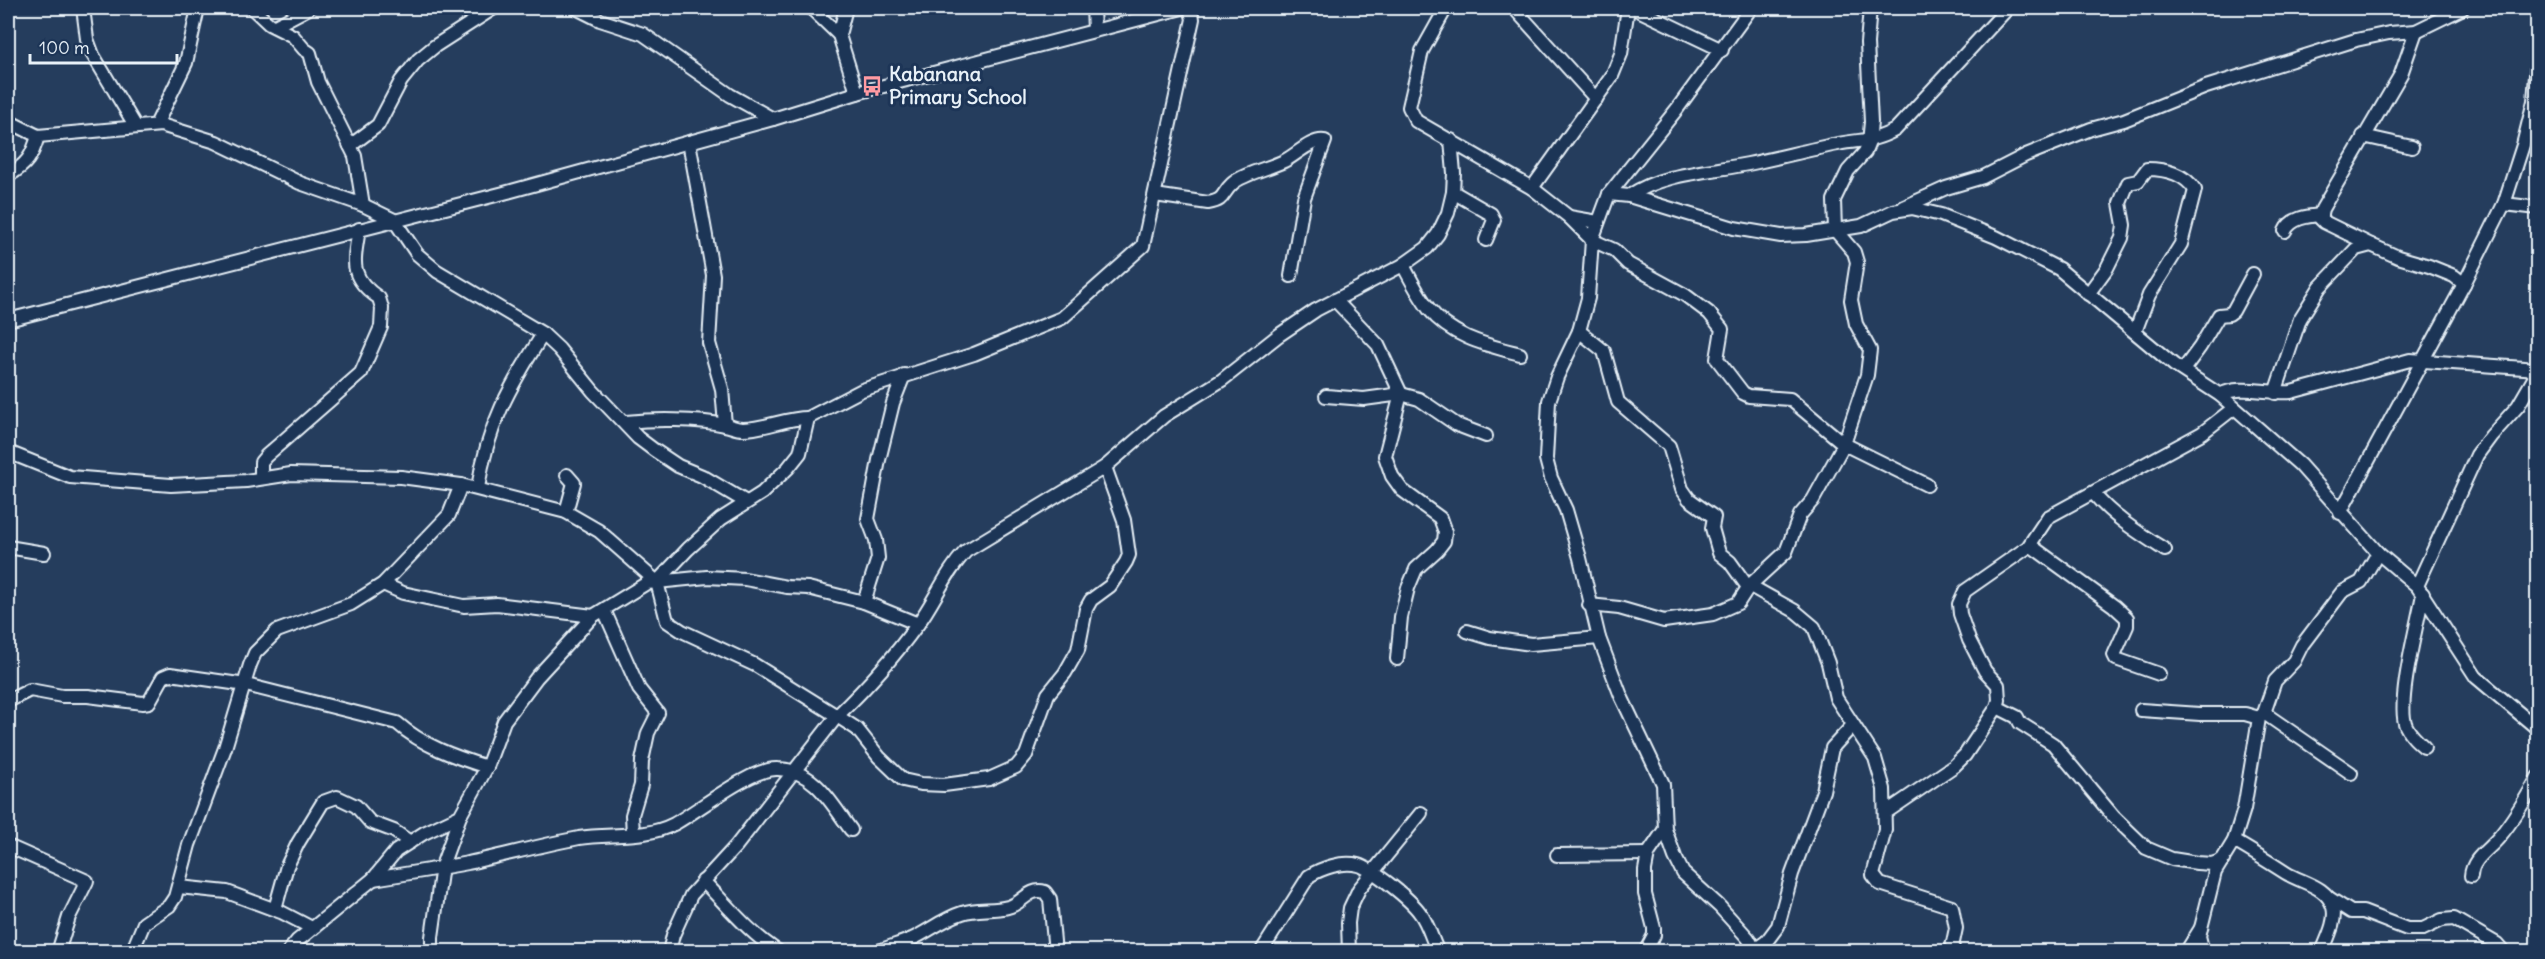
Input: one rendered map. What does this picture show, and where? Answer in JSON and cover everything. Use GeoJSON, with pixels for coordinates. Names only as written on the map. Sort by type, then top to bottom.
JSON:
{"type":"FeatureCollection","features":[{"type":"Feature","properties":{"kind":"street"},"geometry":{"type":"LineString","coordinates":[[82,8],[87,39],[93,55],[136,127]]}},
{"type":"Feature","properties":{"kind":"street"},"geometry":{"type":"LineString","coordinates":[[156,125],[186,63],[198,8]]}},
{"type":"Feature","properties":{"kind":"street"},"geometry":{"type":"LineString","coordinates":[[252,8],[269,24],[293,36],[310,53],[318,82],[355,156],[363,205]]}},
{"type":"Feature","properties":{"kind":"street"},"geometry":{"type":"LineString","coordinates":[[275,26],[309,8]]}},
{"type":"Feature","properties":{"kind":"street"},"geometry":{"type":"LineString","coordinates":[[350,146],[378,125],[401,81],[418,60],[435,46],[494,8]]}},
{"type":"Feature","properties":{"kind":"street"},"geometry":{"type":"LineString","coordinates":[[578,8],[600,20],[643,34],[730,95],[773,119]]}},
{"type":"Feature","properties":{"kind":"street"},"geometry":{"type":"LineString","coordinates":[[811,8],[838,35],[857,93]]}},
{"type":"Feature","properties":{"kind":"street"},"geometry":{"type":"LineString","coordinates":[[838,35],[846,8]]}},
{"type":"Feature","properties":{"kind":"street"},"geometry":{"type":"LineString","coordinates":[[1093,8],[1094,30]]}},
{"type":"Feature","properties":{"kind":"street"},"geometry":{"type":"LineString","coordinates":[[8,320],[688,142],[857,93],[1182,8]]}},
{"type":"Feature","properties":{"kind":"street"},"geometry":{"type":"LineString","coordinates":[[626,422],[659,420],[752,429],[791,418],[808,418],[862,390],[974,354],[1062,318],[1143,246],[1193,19],[1190,8]]}},
{"type":"Feature","properties":{"kind":"street"},"geometry":{"type":"LineString","coordinates":[[1446,8],[1422,51],[1409,107],[1416,121],[1532,188],[1569,217],[1592,240],[1614,250],[1628,264],[1685,295],[1709,313],[1722,329],[1718,359],[1743,393],[1790,399],[1844,444],[1927,485]]}},
{"type":"Feature","properties":{"kind":"street"},"geometry":{"type":"LineString","coordinates":[[1514,8],[1596,99]]}},
{"type":"Feature","properties":{"kind":"street"},"geometry":{"type":"LineString","coordinates":[[1532,188],[1612,76],[1621,54],[1628,8]]}},
{"type":"Feature","properties":{"kind":"street"},"geometry":{"type":"LineString","coordinates":[[1634,8],[1722,50]]}},
{"type":"Feature","properties":{"kind":"street"},"geometry":{"type":"LineString","coordinates":[[1751,8],[1677,109],[1609,194],[1592,240],[1588,298],[1580,331],[1557,377],[1549,401],[1546,459],[1551,478],[1566,510],[1599,638],[1621,696],[1663,784],[1665,829],[1683,873],[1719,906],[1756,950],[1766,942],[1778,926],[1795,864],[1823,791],[1832,748],[1853,725]]}},
{"type":"Feature","properties":{"kind":"street"},"geometry":{"type":"LineString","coordinates":[[1589,605],[1619,608],[1664,621],[1713,614],[1738,603],[1749,586],[1786,552],[1800,515],[1813,501],[1844,444],[1867,375],[1870,351],[1856,324],[1851,300],[1857,262],[1854,252],[1835,230],[1835,194],[1848,171],[1865,152],[1869,142],[1871,122],[1868,43],[1870,8]]}},
{"type":"Feature","properties":{"kind":"street"},"geometry":{"type":"LineString","coordinates":[[1629,196],[1643,186],[1676,176],[1740,166],[1838,144],[1869,142],[1894,130],[2008,8]]}},
{"type":"Feature","properties":{"kind":"street"},"geometry":{"type":"LineString","coordinates":[[1609,194],[1629,196],[1698,218],[1764,234],[1806,235],[1862,226],[1946,188],[1983,177],[2026,155],[2091,129],[2124,120],[2206,87],[2356,40],[2389,33],[2416,31],[2463,8]]}},
{"type":"Feature","properties":{"kind":"street"},"geometry":{"type":"LineString","coordinates":[[2320,215],[2363,136],[2401,74],[2416,31]]}},
{"type":"Feature","properties":{"kind":"street"},"geometry":{"type":"LineString","coordinates":[[2340,513],[2464,284],[2504,204],[2534,101],[2538,49]]}},
{"type":"Feature","properties":{"kind":"street"},"geometry":{"type":"LineString","coordinates":[[8,121],[38,136],[156,125],[181,130],[216,142],[300,183],[363,205],[394,220],[417,254],[437,271],[543,334],[559,349],[594,392],[626,422],[638,438],[664,457],[746,502]]}},
{"type":"Feature","properties":{"kind":"street"},"geometry":{"type":"LineString","coordinates":[[8,176],[19,169],[32,155],[38,136]]}},
{"type":"Feature","properties":{"kind":"street"},"geometry":{"type":"LineString","coordinates":[[2363,136],[2412,147]]}},
{"type":"Feature","properties":{"kind":"street"},"geometry":{"type":"LineString","coordinates":[[669,951],[683,910],[691,895],[736,846],[837,716],[918,624],[954,564],[966,551],[1105,466],[1164,416],[1222,380],[1297,322],[1367,282],[1403,265],[1427,248],[1438,234],[1448,213],[1453,192],[1451,140]]}},
{"type":"Feature","properties":{"kind":"street"},"geometry":{"type":"LineString","coordinates":[[1155,195],[1208,203],[1216,202],[1222,199],[1232,183],[1284,161],[1317,141],[1325,141],[1304,198],[1291,276]]}},
{"type":"Feature","properties":{"kind":"street"},"geometry":{"type":"LineString","coordinates":[[688,142],[713,275],[709,343],[722,389],[725,425]]}},
{"type":"Feature","properties":{"kind":"street"},"geometry":{"type":"LineString","coordinates":[[2088,294],[2107,268],[2122,238],[2124,225],[2120,203],[2128,183],[2138,181],[2146,169],[2156,169],[2188,180],[2195,190],[2181,244],[2150,295],[2134,332]]}},
{"type":"Feature","properties":{"kind":"street"},"geometry":{"type":"LineString","coordinates":[[1453,192],[1491,214],[1494,220],[1486,240]]}},
{"type":"Feature","properties":{"kind":"street"},"geometry":{"type":"LineString","coordinates":[[2504,204],[2538,208]]}},
{"type":"Feature","properties":{"kind":"street"},"geometry":{"type":"LineString","coordinates":[[1893,211],[1912,208],[1941,215],[1996,237],[2059,269],[2134,332],[2220,395],[2300,465],[2340,513],[2378,553],[2420,590],[2476,677],[2538,729]]}},
{"type":"Feature","properties":{"kind":"street"},"geometry":{"type":"LineString","coordinates":[[2285,231],[2287,226],[2299,218],[2320,215]]}},
{"type":"Feature","properties":{"kind":"street"},"geometry":{"type":"LineString","coordinates":[[2320,215],[2324,222],[2370,245],[2397,257],[2454,276],[2464,284]]}},
{"type":"Feature","properties":{"kind":"street"},"geometry":{"type":"LineString","coordinates":[[1569,217],[1598,222]]}},
{"type":"Feature","properties":{"kind":"street"},"geometry":{"type":"LineString","coordinates":[[261,478],[261,462],[266,456],[361,373],[378,336],[382,315],[380,298],[361,284],[353,263],[359,229]]}},
{"type":"Feature","properties":{"kind":"street"},"geometry":{"type":"LineString","coordinates":[[2275,393],[2300,319],[2320,287],[2356,249],[2370,245]]}},
{"type":"Feature","properties":{"kind":"street"},"geometry":{"type":"LineString","coordinates":[[1403,265],[1431,312],[1452,330],[1476,341],[1520,354]]}},
{"type":"Feature","properties":{"kind":"street"},"geometry":{"type":"LineString","coordinates":[[2183,370],[2219,315],[2234,311],[2253,274]]}},
{"type":"Feature","properties":{"kind":"street"},"geometry":{"type":"LineString","coordinates":[[1335,300],[1378,345],[1401,394],[1385,456],[1388,467],[1402,490],[1440,518],[1445,532],[1444,541],[1416,569],[1408,588],[1401,617],[1397,659]]}},
{"type":"Feature","properties":{"kind":"street"},"geometry":{"type":"LineString","coordinates":[[1580,331],[1604,351],[1618,402],[1669,446],[1682,489],[1689,498],[1714,516],[1712,528],[1719,553],[1730,562],[1736,573],[1749,586],[1795,611],[1814,627],[1828,663],[1836,698],[1875,758],[1884,789],[1885,830],[1873,876],[1880,884],[1952,907],[1956,928],[1951,951]]}},
{"type":"Feature","properties":{"kind":"street"},"geometry":{"type":"LineString","coordinates":[[478,488],[482,462],[503,400],[543,334]]}},
{"type":"Feature","properties":{"kind":"street"},"geometry":{"type":"LineString","coordinates":[[2220,395],[2237,390],[2275,393],[2323,385],[2410,360],[2536,373],[2518,406],[2491,436],[2478,455],[2420,590],[2403,714],[2410,733],[2424,747]]}},
{"type":"Feature","properties":{"kind":"street"},"geometry":{"type":"LineString","coordinates":[[864,602],[878,558],[876,540],[868,519],[893,403],[904,375]]}},
{"type":"Feature","properties":{"kind":"street"},"geometry":{"type":"LineString","coordinates":[[1326,396],[1364,399],[1401,394],[1419,399],[1457,425],[1486,436]]}},
{"type":"Feature","properties":{"kind":"street"},"geometry":{"type":"LineString","coordinates":[[1886,813],[1954,766],[1965,755],[2000,700],[1998,685],[1985,671],[1969,640],[1959,604],[1965,591],[2030,545],[2048,517],[2202,433],[2234,408]]}},
{"type":"Feature","properties":{"kind":"street"},"geometry":{"type":"LineString","coordinates":[[657,582],[687,549],[746,502],[762,493],[788,468],[800,453],[808,418]]}},
{"type":"Feature","properties":{"kind":"street"},"geometry":{"type":"LineString","coordinates":[[8,452],[70,477],[84,479],[171,485],[246,481],[283,474],[401,477],[478,488],[566,512],[599,531],[657,582],[667,621],[674,627],[755,665],[837,716],[857,729],[879,757],[903,780],[921,784],[969,784],[989,780],[1016,767],[1026,755],[1048,694],[1065,673],[1078,650],[1086,609],[1091,600],[1110,586],[1129,555],[1124,520],[1105,466]]}},
{"type":"Feature","properties":{"kind":"street"},"geometry":{"type":"LineString","coordinates":[[566,512],[574,483],[567,475]]}},
{"type":"Feature","properties":{"kind":"street"},"geometry":{"type":"LineString","coordinates":[[132,951],[144,923],[169,906],[179,887],[189,845],[225,748],[246,685],[252,659],[277,631],[351,604],[383,584],[449,515],[461,485]]}},
{"type":"Feature","properties":{"kind":"street"},"geometry":{"type":"LineString","coordinates":[[2093,493],[2104,506],[2130,527],[2165,550]]}},
{"type":"Feature","properties":{"kind":"street"},"geometry":{"type":"LineString","coordinates":[[2030,545],[2127,618],[2127,626],[2114,655],[2116,659],[2159,674]]}},
{"type":"Feature","properties":{"kind":"street"},"geometry":{"type":"LineString","coordinates":[[8,547],[44,553]]}},
{"type":"Feature","properties":{"kind":"street"},"geometry":{"type":"LineString","coordinates":[[2203,951],[2199,936],[2215,872],[2234,841],[2244,810],[2261,715],[2275,681],[2294,661],[2302,645],[2342,592],[2361,582],[2378,553]]}},
{"type":"Feature","properties":{"kind":"street"},"geometry":{"type":"LineString","coordinates":[[432,951],[442,866],[460,816],[487,767],[504,721],[537,677],[599,613],[647,583],[707,577],[745,579],[808,588],[864,602],[918,624]]}},
{"type":"Feature","properties":{"kind":"street"},"geometry":{"type":"LineString","coordinates":[[383,584],[403,593],[464,606],[497,604],[599,613]]}},
{"type":"Feature","properties":{"kind":"street"},"geometry":{"type":"LineString","coordinates":[[599,613],[639,690],[658,710],[648,734],[642,761],[641,785],[632,815],[633,834]]}},
{"type":"Feature","properties":{"kind":"street"},"geometry":{"type":"LineString","coordinates":[[1467,631],[1490,638],[1531,644],[1599,638]]}},
{"type":"Feature","properties":{"kind":"street"},"geometry":{"type":"LineString","coordinates":[[8,701],[30,690],[62,696],[149,702],[163,677],[170,674],[246,685],[397,723],[412,736],[441,751],[487,767]]}},
{"type":"Feature","properties":{"kind":"street"},"geometry":{"type":"LineString","coordinates":[[1997,707],[2017,717],[2020,723],[2053,744],[2109,811],[2146,848],[2172,859],[2197,863],[2212,864],[2223,860]]}},
{"type":"Feature","properties":{"kind":"street"},"geometry":{"type":"LineString","coordinates":[[2141,710],[2261,715],[2351,773]]}},
{"type":"Feature","properties":{"kind":"street"},"geometry":{"type":"LineString","coordinates":[[373,879],[464,864],[582,837],[633,834],[673,825],[759,774],[774,768],[794,770],[807,775],[826,796],[850,830]]}},
{"type":"Feature","properties":{"kind":"street"},"geometry":{"type":"LineString","coordinates":[[2471,876],[2472,869],[2511,821],[2538,777]]}},
{"type":"Feature","properties":{"kind":"street"},"geometry":{"type":"LineString","coordinates":[[275,909],[287,866],[323,802],[337,797],[356,806],[370,822],[394,831],[410,842]]}},
{"type":"Feature","properties":{"kind":"street"},"geometry":{"type":"LineString","coordinates":[[1349,951],[1350,908],[1359,889],[1421,813]]}},
{"type":"Feature","properties":{"kind":"street"},"geometry":{"type":"LineString","coordinates":[[288,951],[312,928],[373,879],[396,851],[460,816]]}},
{"type":"Feature","properties":{"kind":"street"},"geometry":{"type":"LineString","coordinates":[[1645,951],[1654,935],[1645,894],[1648,854],[1665,829]]}},
{"type":"Feature","properties":{"kind":"street"},"geometry":{"type":"LineString","coordinates":[[2234,841],[2287,873],[2309,883],[2351,912],[2363,912],[2407,929],[2423,929],[2442,920],[2454,919],[2497,944],[2504,951]]}},
{"type":"Feature","properties":{"kind":"street"},"geometry":{"type":"LineString","coordinates":[[8,846],[87,881],[69,918],[58,951]]}},
{"type":"Feature","properties":{"kind":"street"},"geometry":{"type":"LineString","coordinates":[[1557,855],[1648,854]]}},
{"type":"Feature","properties":{"kind":"street"},"geometry":{"type":"LineString","coordinates":[[1260,951],[1309,876],[1321,868],[1343,865],[1358,865],[1412,904],[1422,915],[1438,951]]}},
{"type":"Feature","properties":{"kind":"street"},"geometry":{"type":"LineString","coordinates":[[704,881],[741,921],[765,943],[779,951]]}},
{"type":"Feature","properties":{"kind":"street"},"geometry":{"type":"LineString","coordinates":[[179,887],[227,892],[275,909],[312,928]]}},
{"type":"Feature","properties":{"kind":"street"},"geometry":{"type":"LineString","coordinates":[[876,951],[913,938],[957,915],[1007,907],[1016,904],[1030,893],[1041,891],[1045,892],[1050,899],[1055,951]]}},
{"type":"Feature","properties":{"kind":"street"},"geometry":{"type":"LineString","coordinates":[[2322,951],[2333,920],[2333,906],[2329,898]]}},
{"type":"Feature","properties":{"kind":"street"},"geometry":{"type":"LineString","coordinates":[[2186,951],[2203,924]]}},
{"type":"Feature","properties":{"kind":"street"},"geometry":{"type":"LineString","coordinates":[[432,938],[444,951]]}},
{"type":"Feature","properties":{"kind":"place","name":"Kabanana Primary School"},"geometry":{"type":"Point","coordinates":[872,86]}}]}
